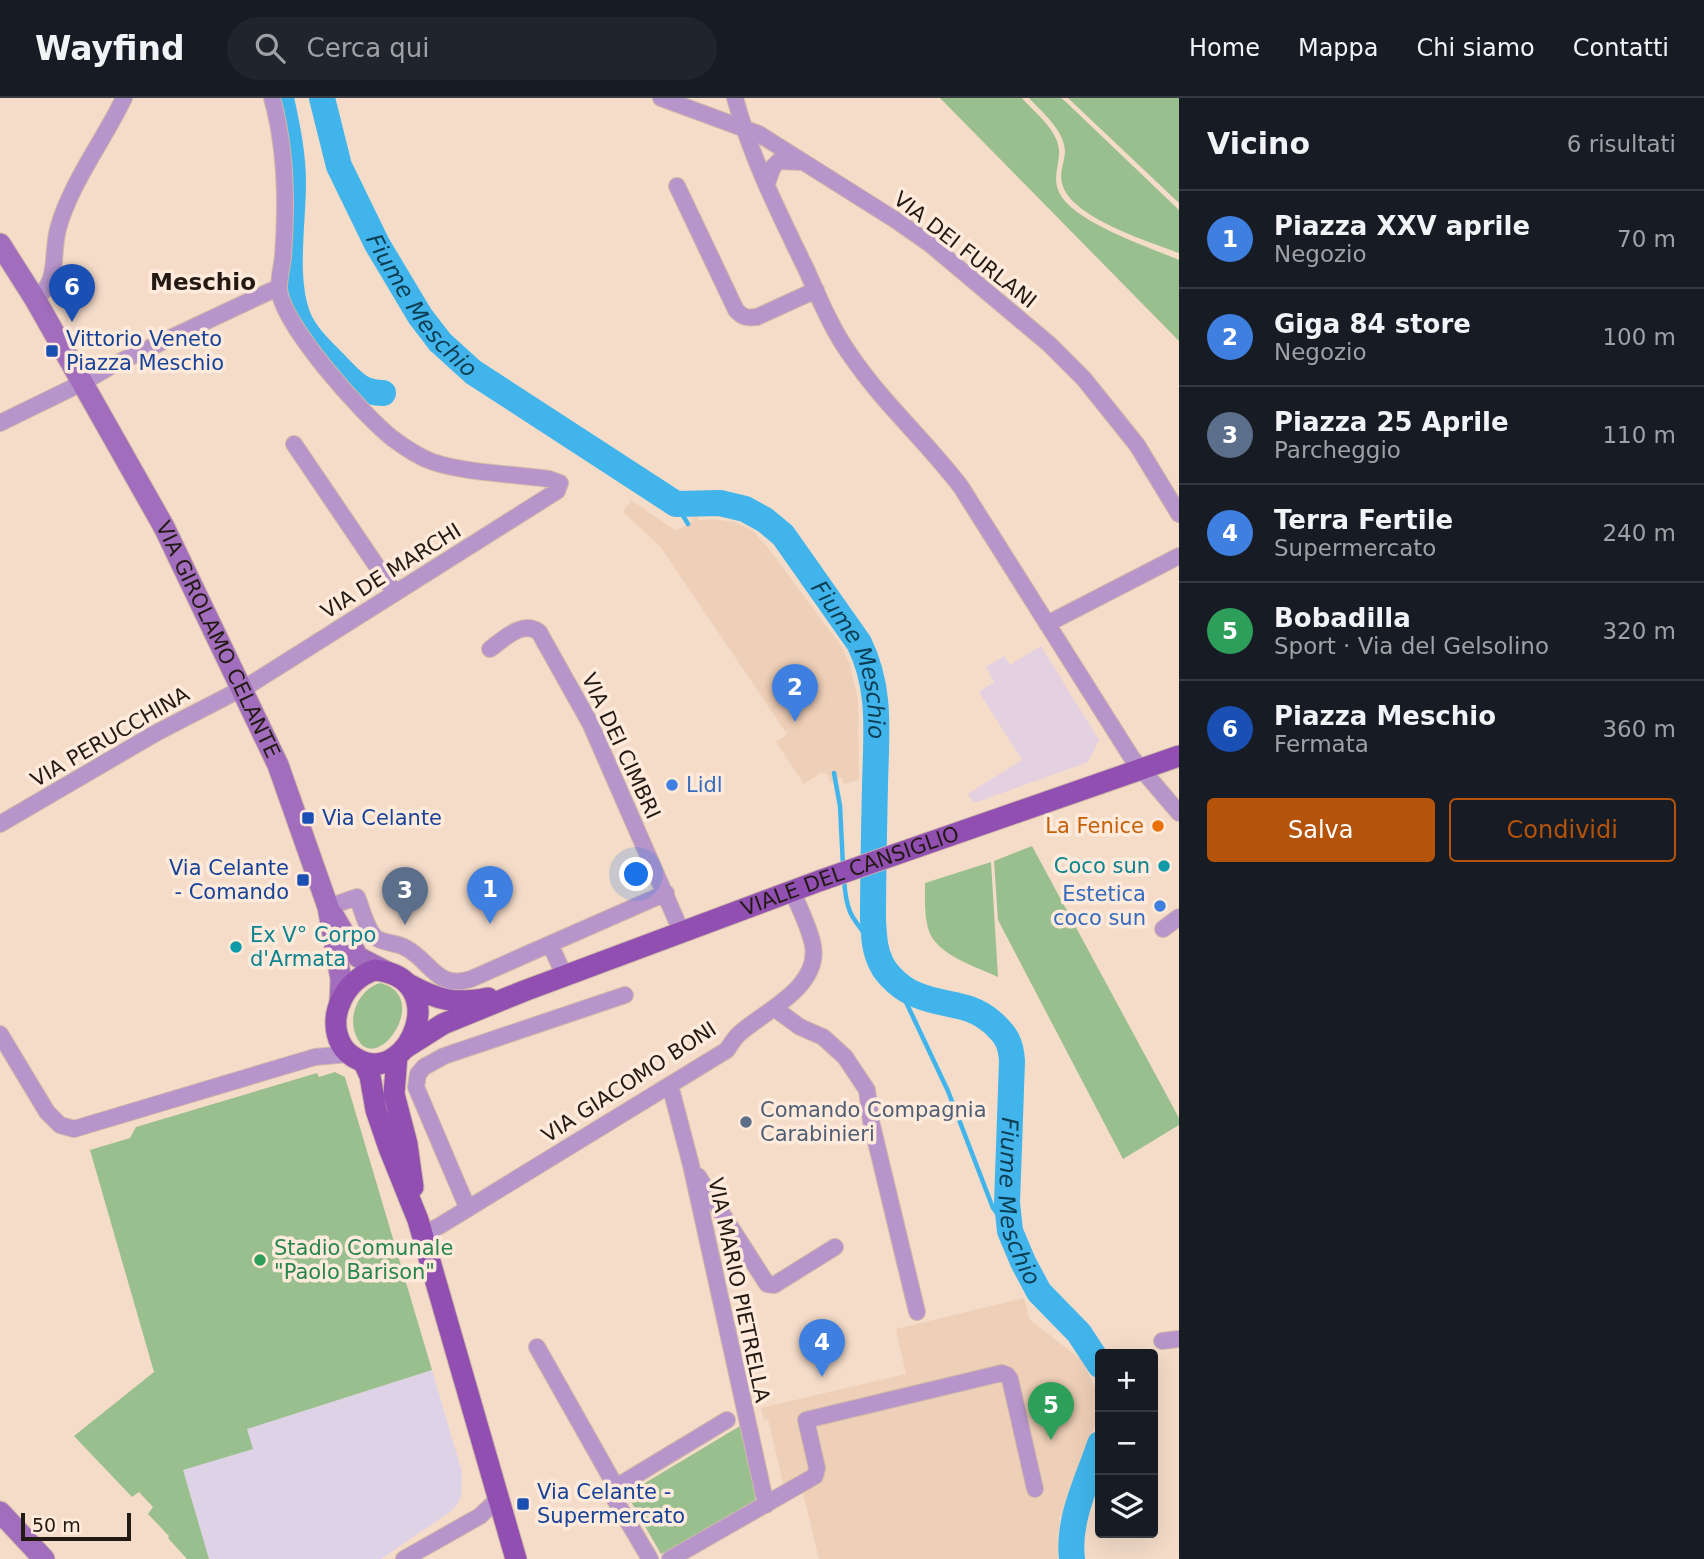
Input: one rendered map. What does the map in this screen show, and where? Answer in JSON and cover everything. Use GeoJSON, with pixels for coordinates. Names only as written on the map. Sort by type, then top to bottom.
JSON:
{"type":"FeatureCollection","features":[{"type":"Feature","properties":{"kind":"main road","name":"VIA GIROLAMO CELANTE"},"geometry":{"type":"LineString","coordinates":[[0,244],[35,299],[164,527],[278,765],[328,907],[339,969],[340,1003]]}},
{"type":"Feature","properties":{"kind":"main road","name":"VIALE DEL CANSIGLIO"},"geometry":{"type":"LineString","coordinates":[[401,1052],[443,1024],[523,991],[792,890],[1179,756]]}},
{"type":"Feature","properties":{"kind":"main road","name":"VIA GIROLAMO CELANTE"},"geometry":{"type":"LineString","coordinates":[[328,907],[358,957],[387,972]]}},
{"type":"Feature","properties":{"kind":"main road"},"geometry":{"type":"LineString","coordinates":[[420,1227],[407,1144],[394,1094],[401,1052],[414,1034],[417,1020],[415,993],[400,976],[375,970],[355,980],[345,992],[340,1003],[337,1028],[343,1048],[357,1059],[370,1076],[376,1110],[420,1227],[516,1559]]}},
{"type":"Feature","properties":{"kind":"main road","name":"VIALE DEL CANSIGLIO"},"geometry":{"type":"LineString","coordinates":[[410,985],[437,999],[454,1002],[523,991]]}},
{"type":"Feature","properties":{"kind":"main road"},"geometry":{"type":"LineString","coordinates":[[357,1059],[377,1063],[401,1052]]}},
{"type":"Feature","properties":{"kind":"main road"},"geometry":{"type":"LineString","coordinates":[[0,1512],[44,1559]]}},
{"type":"Feature","properties":{"kind":"street"},"geometry":{"type":"LineString","coordinates":[[35,299],[49,286],[57,230],[88,161],[124,98]]}},
{"type":"Feature","properties":{"kind":"street"},"geometry":{"type":"LineString","coordinates":[[0,423],[113,365],[279,287],[285,223],[283,157],[280,126],[272,98]]}},
{"type":"Feature","properties":{"kind":"street","name":"VIA DEI FURLANI"},"geometry":{"type":"LineString","coordinates":[[661,98],[759,134],[930,244],[1049,344],[1110,408],[1137,445],[1179,514]]}},
{"type":"Feature","properties":{"kind":"street"},"geometry":{"type":"LineString","coordinates":[[736,98],[744,128],[767,183],[835,330],[851,357],[961,487],[1141,769],[1179,813]]}},
{"type":"Feature","properties":{"kind":"street"},"geometry":{"type":"LineString","coordinates":[[767,183],[772,167],[779,161],[785,159],[805,162]]}},
{"type":"Feature","properties":{"kind":"street"},"geometry":{"type":"LineString","coordinates":[[677,186],[736,310],[742,316],[757,317],[816,290]]}},
{"type":"Feature","properties":{"kind":"street","name":"VIA DE MARCHI"},"geometry":{"type":"LineString","coordinates":[[241,689],[557,491],[560,483],[549,479],[433,462],[407,448],[373,420],[308,346],[285,311],[279,287]]}},
{"type":"Feature","properties":{"kind":"street"},"geometry":{"type":"LineString","coordinates":[[294,444],[394,593]]}},
{"type":"Feature","properties":{"kind":"street"},"geometry":{"type":"LineString","coordinates":[[1047,624],[1179,556]]}},
{"type":"Feature","properties":{"kind":"street","name":"VIA DEI CIMBRI"},"geometry":{"type":"LineString","coordinates":[[490,649],[524,627],[532,627],[539,632],[590,723],[682,933]]}},
{"type":"Feature","properties":{"kind":"street","name":"VIA PERUCCHINA"},"geometry":{"type":"LineString","coordinates":[[0,824],[156,733],[241,689]]}},
{"type":"Feature","properties":{"kind":"street","name":"VIA GIACOMO BONI"},"geometry":{"type":"LineString","coordinates":[[420,1227],[468,1209],[727,1050],[739,1033],[774,1008],[803,981],[813,959],[812,942],[792,890]]}},
{"type":"Feature","properties":{"kind":"street"},"geometry":{"type":"LineString","coordinates":[[328,907],[357,897],[374,936],[381,941],[393,942],[409,949],[440,977],[453,981],[471,979],[666,893]]}},
{"type":"Feature","properties":{"kind":"street"},"geometry":{"type":"LineString","coordinates":[[1163,929],[1179,917]]}},
{"type":"Feature","properties":{"kind":"street"},"geometry":{"type":"LineString","coordinates":[[550,944],[565,977]]}},
{"type":"Feature","properties":{"kind":"street"},"geometry":{"type":"LineString","coordinates":[[468,1209],[416,1087],[418,1074],[425,1067],[455,1051],[625,995]]}},
{"type":"Feature","properties":{"kind":"street"},"geometry":{"type":"LineString","coordinates":[[774,1008],[800,1027],[823,1037],[835,1046],[867,1090],[871,1121],[917,1312]]}},
{"type":"Feature","properties":{"kind":"street"},"geometry":{"type":"LineString","coordinates":[[315,1057],[337,1028]]}},
{"type":"Feature","properties":{"kind":"street"},"geometry":{"type":"LineString","coordinates":[[0,1034],[53,1120],[68,1129],[315,1057],[357,1059]]}},
{"type":"Feature","properties":{"kind":"street","name":"VIA MARIO PIETRELLA"},"geometry":{"type":"LineString","coordinates":[[670,1085],[691,1165],[766,1505]]}},
{"type":"Feature","properties":{"kind":"street"},"geometry":{"type":"LineString","coordinates":[[691,1165],[767,1284],[774,1285],[835,1247]]}},
{"type":"Feature","properties":{"kind":"street"},"geometry":{"type":"LineString","coordinates":[[537,1347],[616,1487]]}},
{"type":"Feature","properties":{"kind":"street"},"geometry":{"type":"LineString","coordinates":[[670,1559],[811,1479],[816,1472],[806,1420],[1002,1373],[1010,1380],[1035,1489]]}},
{"type":"Feature","properties":{"kind":"street"},"geometry":{"type":"LineString","coordinates":[[650,1559],[614,1498],[613,1490],[727,1420]]}},
{"type":"Feature","properties":{"kind":"street"},"geometry":{"type":"LineString","coordinates":[[404,1559],[480,1516],[499,1498]]}},
{"type":"Feature","properties":{"kind":"shaded area"},"geometry":{"type":"Polygon","coordinates":[[[631,500],[676,531],[693,521],[689,510],[694,507],[699,520],[734,522],[752,530],[769,549],[842,647],[850,665],[858,701],[859,780],[844,784],[841,777],[830,783],[828,774],[821,773],[804,784],[776,742],[787,734],[660,546],[623,512],[631,500]]]}},
{"type":"Feature","properties":{"kind":"shaded area"},"geometry":{"type":"Polygon","coordinates":[[[1041,646],[1099,740],[1088,762],[974,803],[968,794],[1022,760],[979,692],[994,682],[986,667],[1004,656],[1010,665],[1041,646]]]}},
{"type":"Feature","properties":{"kind":"shaded area"},"geometry":{"type":"Polygon","coordinates":[[[1024,1298],[1030,1320],[1082,1360],[1095,1388],[1095,1424],[1066,1516],[1059,1517],[1061,1527],[1058,1535],[1058,1559],[819,1559],[803,1493],[787,1500],[768,1419],[764,1420],[761,1408],[906,1374],[896,1329],[1024,1298]]]}},
{"type":"Feature","properties":{"kind":"shaded area"},"geometry":{"type":"Polygon","coordinates":[[[432,1370],[462,1472],[461,1496],[450,1512],[381,1559],[209,1559],[182,1470],[252,1449],[246,1429],[432,1370]]]}},
{"type":"Feature","properties":{"kind":"green space"},"geometry":{"type":"Polygon","coordinates":[[[940,98],[1022,98],[1050,128],[1058,143],[1056,181],[1059,192],[1067,203],[1095,223],[1179,260],[1179,341],[940,98]]]}},
{"type":"Feature","properties":{"kind":"green space"},"geometry":{"type":"Polygon","coordinates":[[[1029,98],[1061,98],[1179,210],[1179,253],[1112,227],[1079,207],[1062,183],[1065,151],[1061,136],[1052,122],[1029,98]]]}},
{"type":"Feature","properties":{"kind":"green space"},"geometry":{"type":"Polygon","coordinates":[[[1068,98],[1179,98],[1179,203],[1068,98]]]}},
{"type":"Feature","properties":{"kind":"green space"},"geometry":{"type":"Polygon","coordinates":[[[1032,846],[1179,1118],[1179,1125],[1123,1159],[998,920],[994,861],[1032,846]]]}},
{"type":"Feature","properties":{"kind":"green space"},"geometry":{"type":"Polygon","coordinates":[[[991,862],[998,977],[957,958],[939,946],[928,928],[925,911],[925,883],[991,862]]]}},
{"type":"Feature","properties":{"kind":"green space"},"geometry":{"type":"Polygon","coordinates":[[[380,983],[395,991],[402,1003],[401,1017],[386,1042],[375,1048],[365,1047],[356,1036],[354,1012],[361,997],[380,983]]]}},
{"type":"Feature","properties":{"kind":"green space","name":"Stadio Comunale \"Paolo Barison\""},"geometry":{"type":"Polygon","coordinates":[[[335,1072],[345,1077],[432,1370],[247,1429],[253,1449],[183,1470],[209,1559],[187,1559],[148,1514],[153,1507],[139,1492],[132,1497],[74,1436],[154,1372],[90,1150],[130,1138],[136,1127],[317,1073],[319,1077],[335,1072]]]}},
{"type":"Feature","properties":{"kind":"green space"},"geometry":{"type":"Polygon","coordinates":[[[740,1426],[756,1495],[754,1504],[661,1554],[630,1500],[630,1492],[740,1426]]]}},
{"type":"Feature","properties":{"kind":"waterway"},"geometry":{"type":"LineString","coordinates":[[281,98],[292,161],[290,268],[293,302],[298,317],[316,344],[353,382],[363,389],[383,393]]}},
{"type":"Feature","properties":{"kind":"waterway","name":"Fiume Meschio"},"geometry":{"type":"LineString","coordinates":[[322,98],[339,166],[377,244],[420,316],[440,342],[473,372],[676,504],[720,503],[745,509],[765,520],[783,535],[859,643],[871,678],[876,712],[873,920],[879,958],[887,973],[906,990],[927,999],[975,1011],[993,1023],[1007,1040],[1012,1061],[1007,1203],[1010,1231],[1039,1292],[1079,1333],[1095,1357]]}},
{"type":"Feature","properties":{"kind":"waterway"},"geometry":{"type":"LineString","coordinates":[[676,504],[688,524]]}},
{"type":"Feature","properties":{"kind":"waterway"},"geometry":{"type":"LineString","coordinates":[[834,773],[840,806],[843,866]]}},
{"type":"Feature","properties":{"kind":"waterway"},"geometry":{"type":"LineString","coordinates":[[844,878],[846,900],[852,915],[874,945]]}},
{"type":"Feature","properties":{"kind":"waterway"},"geometry":{"type":"LineString","coordinates":[[897,983],[948,1091],[993,1208],[1010,1231]]}},
{"type":"Feature","properties":{"kind":"waterway","name":"Fiume Meschio"},"geometry":{"type":"LineString","coordinates":[[1072,1559],[1075,1515],[1095,1458]]}},
{"type":"Feature","properties":{"kind":"place","name":"Piazza Meschio"},"geometry":{"type":"Point","coordinates":[72,322]}},
{"type":"Feature","properties":{"kind":"place","name":"Vittorio Veneto Piazza Meschio"},"geometry":{"type":"Point","coordinates":[52,351]}},
{"type":"Feature","properties":{"kind":"place","name":"Giga 84 store"},"geometry":{"type":"Point","coordinates":[795,722]}},
{"type":"Feature","properties":{"kind":"place","name":"Lidl"},"geometry":{"type":"Point","coordinates":[672,785]}},
{"type":"Feature","properties":{"kind":"place","name":"Via Celante"},"geometry":{"type":"Point","coordinates":[308,818]}},
{"type":"Feature","properties":{"kind":"place","name":"La Fenice"},"geometry":{"type":"Point","coordinates":[1158,826]}},
{"type":"Feature","properties":{"kind":"place","name":"Coco sun"},"geometry":{"type":"Point","coordinates":[1164,866]}},
{"type":"Feature","properties":{"kind":"place","name":"Via Celante - Comando"},"geometry":{"type":"Point","coordinates":[303,880]}},
{"type":"Feature","properties":{"kind":"place","name":"Estetica coco sun"},"geometry":{"type":"Point","coordinates":[1160,906]}},
{"type":"Feature","properties":{"kind":"place","name":"Piazza XXV aprile"},"geometry":{"type":"Point","coordinates":[490,924]}},
{"type":"Feature","properties":{"kind":"place","name":"Piazza 25 Aprile"},"geometry":{"type":"Point","coordinates":[405,925]}},
{"type":"Feature","properties":{"kind":"place","name":"Ex V° Corpo d'Armata"},"geometry":{"type":"Point","coordinates":[236,947]}},
{"type":"Feature","properties":{"kind":"place","name":"Comando Compagnia Carabinieri"},"geometry":{"type":"Point","coordinates":[746,1122]}},
{"type":"Feature","properties":{"kind":"place","name":"Stadio Comunale \"Paolo Barison\""},"geometry":{"type":"Point","coordinates":[260,1260]}},
{"type":"Feature","properties":{"kind":"place","name":"Terra Fertile"},"geometry":{"type":"Point","coordinates":[822,1377]}},
{"type":"Feature","properties":{"kind":"place","name":"Bobadilla"},"geometry":{"type":"Point","coordinates":[1051,1440]}},
{"type":"Feature","properties":{"kind":"place","name":"Via Celante - Supermercato"},"geometry":{"type":"Point","coordinates":[523,1504]}},
{"type":"Feature","properties":{"kind":"district","name":"Meschio"},"geometry":{"type":"Point","coordinates":[203,282]}}]}
